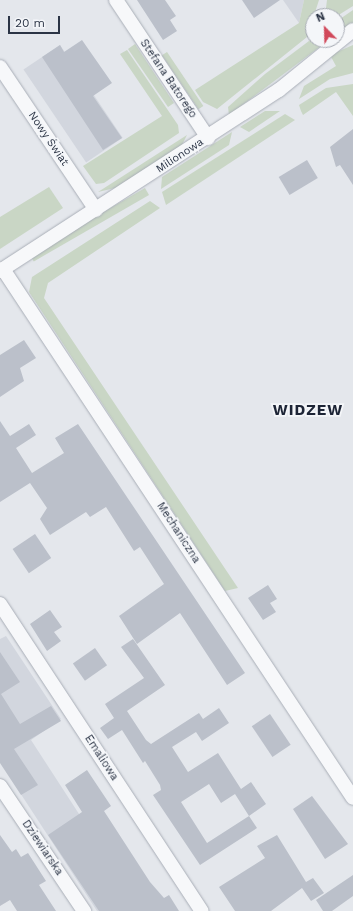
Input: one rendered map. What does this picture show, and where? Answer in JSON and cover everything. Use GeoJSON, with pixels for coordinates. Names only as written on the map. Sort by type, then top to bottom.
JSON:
{"type":"FeatureCollection","features":[{"type":"Feature","properties":{"kind":"street","name":"Stefana Batorego"},"geometry":{"type":"LineString","coordinates":[[116,0],[208,138]]}},
{"type":"Feature","properties":{"kind":"street","name":"Milionowa"},"geometry":{"type":"LineString","coordinates":[[1,270],[208,138],[279,90],[351,33]]}},
{"type":"Feature","properties":{"kind":"street","name":"Nowy Świat"},"geometry":{"type":"LineString","coordinates":[[0,67],[96,210]]}},
{"type":"Feature","properties":{"kind":"street","name":"Mechaniczna"},"geometry":{"type":"LineString","coordinates":[[1,270],[353,798]]}},
{"type":"Feature","properties":{"kind":"street","name":"Emaliowa"},"geometry":{"type":"LineString","coordinates":[[0,604],[202,911]]}},
{"type":"Feature","properties":{"kind":"street","name":"Dziewiarska"},"geometry":{"type":"LineString","coordinates":[[0,786],[84,911]]}},
{"type":"Feature","properties":{"kind":"shaded area"},"geometry":{"type":"Polygon","coordinates":[[[283,0],[304,0],[299,23],[283,0]]]}},
{"type":"Feature","properties":{"kind":"shaded area"},"geometry":{"type":"Polygon","coordinates":[[[60,45],[123,138],[86,162],[24,70],[60,45]]]}},
{"type":"Feature","properties":{"kind":"shaded area"},"geometry":{"type":"Polygon","coordinates":[[[6,636],[61,719],[31,740],[142,911],[97,911],[0,762],[0,639],[6,636]]]}},
{"type":"Feature","properties":{"kind":"green space"},"geometry":{"type":"Polygon","coordinates":[[[304,0],[319,0],[316,8],[305,8],[305,39],[217,109],[203,102],[195,90],[299,23],[304,0]]]}},
{"type":"Feature","properties":{"kind":"green space"},"geometry":{"type":"Polygon","coordinates":[[[327,0],[353,0],[353,6],[345,11],[345,8],[326,8],[327,0]]]}},
{"type":"Feature","properties":{"kind":"green space"},"geometry":{"type":"Polygon","coordinates":[[[353,10],[353,23],[345,28],[345,16],[353,10]]]}},
{"type":"Feature","properties":{"kind":"green space"},"geometry":{"type":"Polygon","coordinates":[[[135,44],[174,103],[168,107],[128,49],[135,44]]]}},
{"type":"Feature","properties":{"kind":"green space"},"geometry":{"type":"Polygon","coordinates":[[[305,44],[305,48],[318,48],[229,115],[228,107],[265,74],[305,44]]]}},
{"type":"Feature","properties":{"kind":"green space"},"geometry":{"type":"Polygon","coordinates":[[[353,45],[353,73],[330,79],[299,99],[304,86],[336,66],[330,55],[353,45]]]}},
{"type":"Feature","properties":{"kind":"green space"},"geometry":{"type":"Polygon","coordinates":[[[127,50],[178,125],[179,133],[104,183],[96,184],[83,166],[162,116],[120,54],[127,50]]]}},
{"type":"Feature","properties":{"kind":"green space"},"geometry":{"type":"Polygon","coordinates":[[[167,52],[203,106],[198,109],[162,55],[167,52]]]}},
{"type":"Feature","properties":{"kind":"green space"},"geometry":{"type":"Polygon","coordinates":[[[353,84],[353,116],[336,92],[303,115],[299,105],[326,88],[353,84]]]}},
{"type":"Feature","properties":{"kind":"green space"},"geometry":{"type":"Polygon","coordinates":[[[265,111],[280,111],[249,132],[240,127],[265,111]]]}},
{"type":"Feature","properties":{"kind":"green space"},"geometry":{"type":"Polygon","coordinates":[[[285,114],[295,120],[166,205],[162,192],[285,114]]]}},
{"type":"Feature","properties":{"kind":"green space"},"geometry":{"type":"Polygon","coordinates":[[[232,132],[229,145],[161,189],[162,177],[232,132]]]}},
{"type":"Feature","properties":{"kind":"green space"},"geometry":{"type":"Polygon","coordinates":[[[187,135],[182,145],[115,188],[98,192],[187,135]]]}},
{"type":"Feature","properties":{"kind":"green space"},"geometry":{"type":"Polygon","coordinates":[[[49,187],[63,208],[0,249],[0,217],[49,187]]]}},
{"type":"Feature","properties":{"kind":"green space"},"geometry":{"type":"Polygon","coordinates":[[[145,188],[149,195],[34,261],[30,255],[145,188]]]}},
{"type":"Feature","properties":{"kind":"green space"},"geometry":{"type":"Polygon","coordinates":[[[150,201],[160,208],[48,283],[44,298],[238,588],[225,591],[29,292],[32,277],[150,201]]]}},
{"type":"Feature","properties":{"kind":"building"},"geometry":{"type":"Polygon","coordinates":[[[137,0],[165,0],[176,16],[170,20],[177,31],[163,40],[137,0]]]}},
{"type":"Feature","properties":{"kind":"building"},"geometry":{"type":"Polygon","coordinates":[[[242,0],[280,0],[254,18],[242,0]]]}},
{"type":"Feature","properties":{"kind":"building"},"geometry":{"type":"Polygon","coordinates":[[[82,40],[112,83],[93,96],[122,138],[103,150],[42,57],[60,45],[64,52],[82,40]]]}},
{"type":"Feature","properties":{"kind":"building"},"geometry":{"type":"Polygon","coordinates":[[[353,129],[353,185],[340,165],[336,167],[330,147],[353,129]]]}},
{"type":"Feature","properties":{"kind":"building"},"geometry":{"type":"Polygon","coordinates":[[[307,160],[318,178],[290,195],[279,177],[307,160]]]}},
{"type":"Feature","properties":{"kind":"building"},"geometry":{"type":"Polygon","coordinates":[[[24,340],[36,358],[20,368],[24,381],[0,397],[0,355],[24,340]]]}},
{"type":"Feature","properties":{"kind":"building"},"geometry":{"type":"Polygon","coordinates":[[[0,421],[10,436],[29,424],[36,435],[16,448],[32,473],[64,453],[55,438],[78,424],[245,673],[227,685],[180,613],[137,644],[119,616],[164,584],[140,547],[134,551],[106,507],[90,517],[86,512],[50,535],[40,519],[47,508],[30,483],[0,502],[0,421]]]}},
{"type":"Feature","properties":{"kind":"building"},"geometry":{"type":"Polygon","coordinates":[[[35,534],[51,558],[29,573],[13,549],[35,534]]]}},
{"type":"Feature","properties":{"kind":"building"},"geometry":{"type":"Polygon","coordinates":[[[268,585],[277,599],[270,603],[276,612],[263,620],[248,598],[268,585]]]}},
{"type":"Feature","properties":{"kind":"building"},"geometry":{"type":"Polygon","coordinates":[[[50,610],[62,627],[54,632],[61,641],[47,651],[30,624],[50,610]]]}},
{"type":"Feature","properties":{"kind":"building"},"geometry":{"type":"Polygon","coordinates":[[[133,639],[165,685],[127,711],[146,740],[151,744],[199,713],[203,719],[219,708],[229,723],[202,741],[196,732],[172,747],[188,772],[218,753],[241,789],[251,782],[266,804],[249,816],[257,828],[200,865],[153,795],[161,790],[160,785],[145,761],[143,763],[122,730],[108,739],[100,728],[114,718],[105,704],[144,678],[121,647],[133,639]],[[209,784],[181,802],[207,843],[249,816],[235,794],[221,803],[209,784]]]}},
{"type":"Feature","properties":{"kind":"building"},"geometry":{"type":"Polygon","coordinates":[[[95,648],[107,665],[85,681],[73,663],[95,648]]]}},
{"type":"Feature","properties":{"kind":"building"},"geometry":{"type":"Polygon","coordinates":[[[0,652],[20,682],[1,694],[20,724],[51,706],[61,721],[14,749],[38,785],[21,795],[0,763],[0,652]]]}},
{"type":"Feature","properties":{"kind":"building"},"geometry":{"type":"Polygon","coordinates":[[[270,714],[291,745],[272,757],[252,726],[270,714]]]}},
{"type":"Feature","properties":{"kind":"building"},"geometry":{"type":"Polygon","coordinates":[[[87,770],[111,806],[104,811],[150,882],[164,898],[169,895],[179,911],[99,911],[48,835],[82,812],[65,785],[87,770]]]}},
{"type":"Feature","properties":{"kind":"building"},"geometry":{"type":"Polygon","coordinates":[[[312,796],[348,844],[325,859],[293,809],[312,796]]]}},
{"type":"Feature","properties":{"kind":"building"},"geometry":{"type":"Polygon","coordinates":[[[0,835],[12,852],[16,849],[21,857],[28,853],[46,881],[39,885],[56,911],[17,911],[10,900],[0,906],[0,835]]]}},
{"type":"Feature","properties":{"kind":"building"},"geometry":{"type":"Polygon","coordinates":[[[277,835],[306,882],[313,878],[324,893],[311,901],[302,888],[271,911],[235,911],[219,887],[265,858],[257,846],[277,835]]]}},
{"type":"Feature","properties":{"kind":"building"},"geometry":{"type":"Polygon","coordinates":[[[353,875],[353,896],[332,911],[323,911],[316,900],[353,875]]]}},
{"type":"Feature","properties":{"kind":"district","name":"WIDZEW"},"geometry":{"type":"Point","coordinates":[308,411]}}]}
